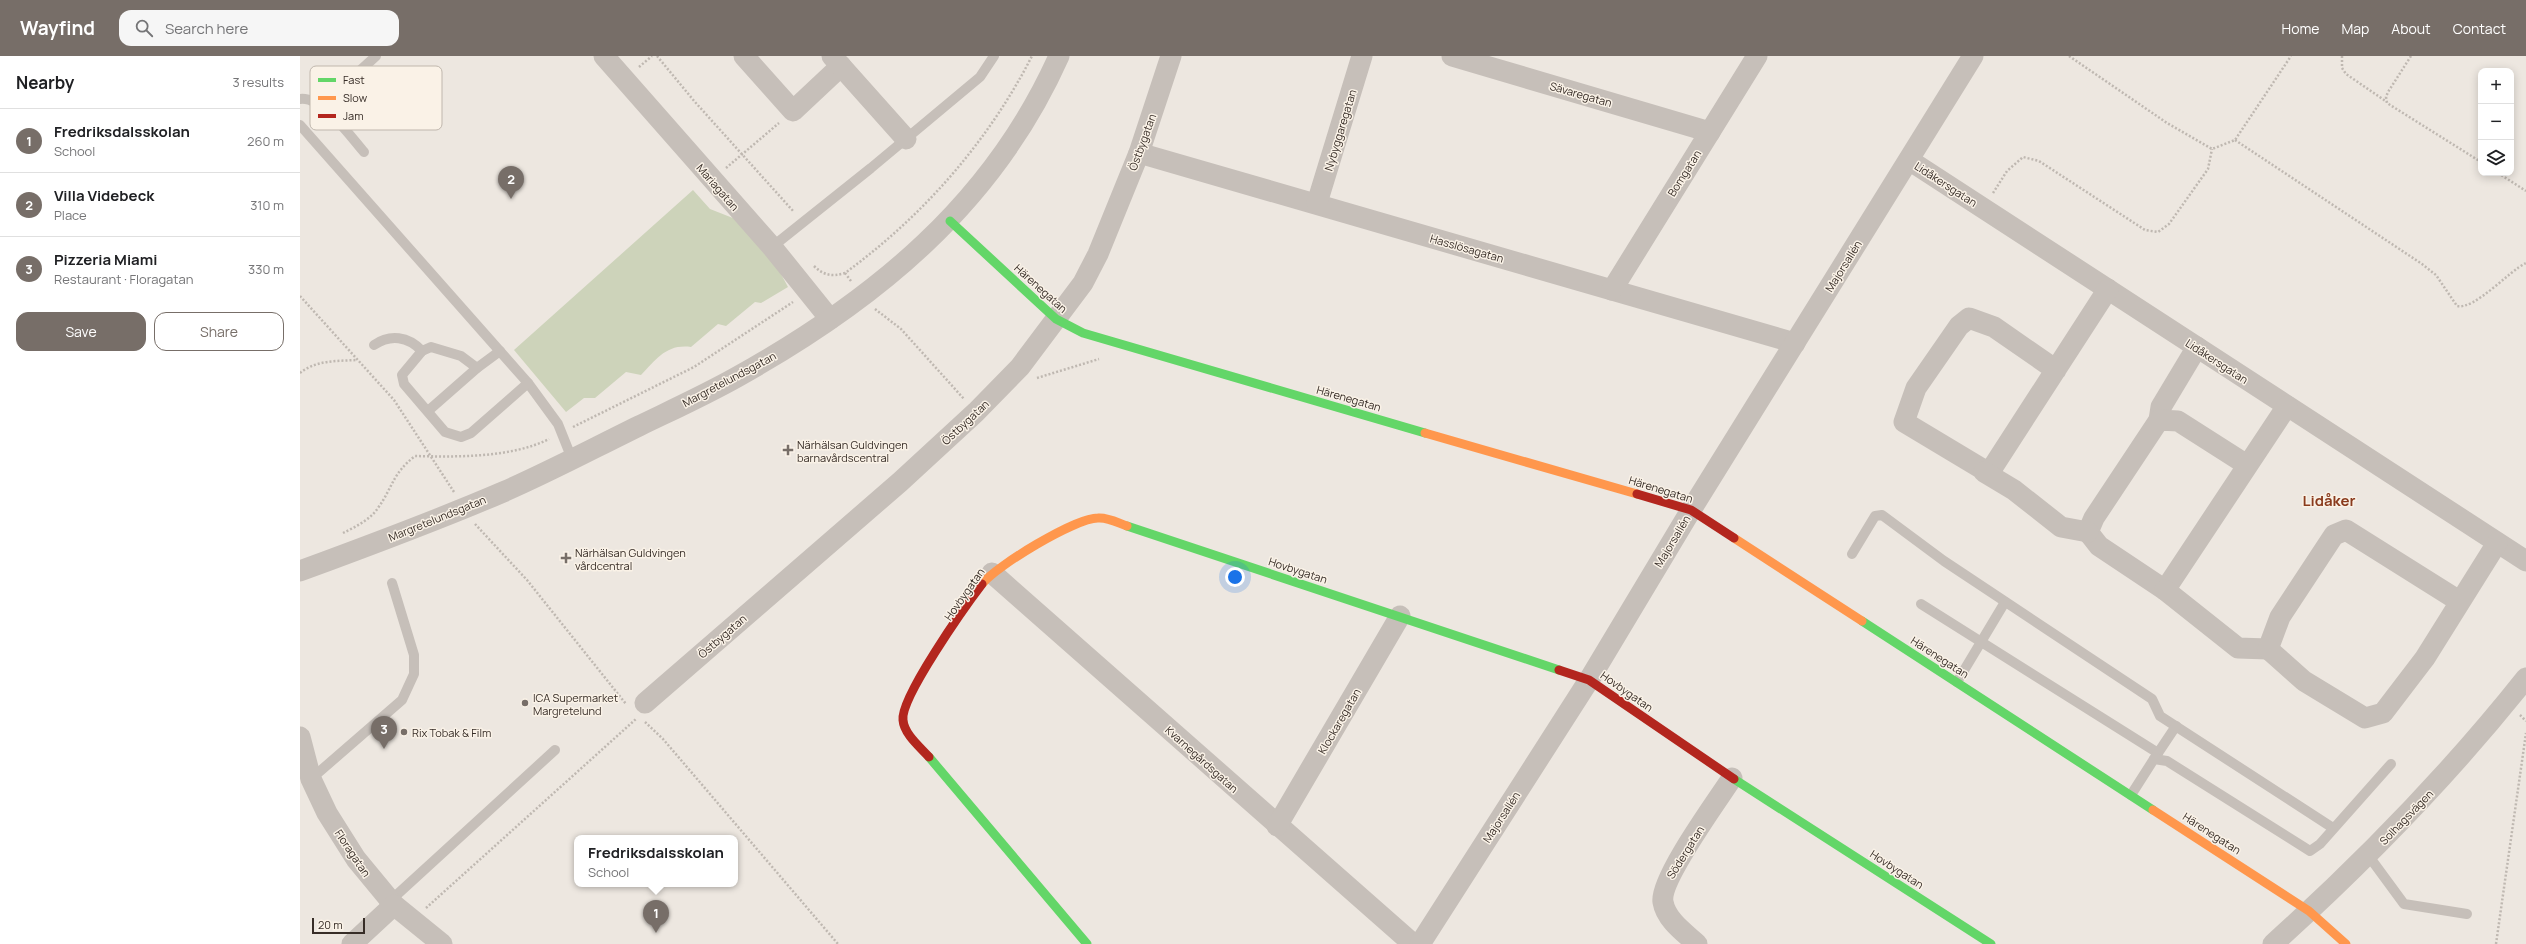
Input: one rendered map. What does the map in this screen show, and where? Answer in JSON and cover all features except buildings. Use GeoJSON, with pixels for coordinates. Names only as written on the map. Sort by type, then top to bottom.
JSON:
{"type":"FeatureCollection","features":[{"type":"Feature","properties":{"kind":"street","name":"Mariagatan"},"geometry":{"type":"LineString","coordinates":[[604,56],[772,247],[830,319]]}},
{"type":"Feature","properties":{"kind":"street"},"geometry":{"type":"LineString","coordinates":[[744,56],[793,111],[837,61],[906,139]]}},
{"type":"Feature","properties":{"kind":"street","name":"Margretelundsgatan"},"geometry":{"type":"LineString","coordinates":[[300,572],[504,492],[735,378],[830,319],[909,259],[950,221],[1004,156],[1025,124],[1059,56]]}},
{"type":"Feature","properties":{"kind":"street","name":"Östbygatan"},"geometry":{"type":"LineString","coordinates":[[638,711],[900,482],[976,412],[1020,367],[1083,283],[1098,254],[1139,153],[1171,56]]}},
{"type":"Feature","properties":{"kind":"street","name":"Nybyggaregatan"},"geometry":{"type":"LineString","coordinates":[[1317,203],[1362,56]]}},
{"type":"Feature","properties":{"kind":"street","name":"Sävaregatan"},"geometry":{"type":"LineString","coordinates":[[1452,56],[1710,132]]}},
{"type":"Feature","properties":{"kind":"street","name":"Bomgatan"},"geometry":{"type":"LineString","coordinates":[[1612,290],[1757,56]]}},
{"type":"Feature","properties":{"kind":"street","name":"Majorsallén"},"geometry":{"type":"LineString","coordinates":[[1420,944],[1589,680],[1691,510],[1973,56]]}},
{"type":"Feature","properties":{"kind":"street","name":"Hasslösagatan"},"geometry":{"type":"LineString","coordinates":[[1139,153],[1317,203],[1795,343]]}},
{"type":"Feature","properties":{"kind":"street","name":"Lidåkersgatan"},"geometry":{"type":"LineString","coordinates":[[1909,160],[2526,561]]}},
{"type":"Feature","properties":{"kind":"street","name":"Härenegatan"},"geometry":{"type":"LineString","coordinates":[[950,221],[1056,319],[1083,333],[1691,510],[2309,911],[2346,944]]}},
{"type":"Feature","properties":{"kind":"street"},"geometry":{"type":"LineString","coordinates":[[1984,472],[1988,473],[2108,289]]}},
{"type":"Feature","properties":{"kind":"street"},"geometry":{"type":"LineString","coordinates":[[2056,370],[1994,327],[1970,318],[1959,326],[1916,388],[1904,422],[2014,490],[2061,527],[2088,532],[2099,546],[2165,590],[2238,648],[2268,649],[2304,681],[2365,718],[2383,713],[2425,658],[2459,601],[2497,543]]}},
{"type":"Feature","properties":{"kind":"street"},"geometry":{"type":"LineString","coordinates":[[2088,532],[2094,518],[2159,420],[2161,407],[2196,347]]}},
{"type":"Feature","properties":{"kind":"street"},"geometry":{"type":"LineString","coordinates":[[2165,590],[2286,406]]}},
{"type":"Feature","properties":{"kind":"street"},"geometry":{"type":"LineString","coordinates":[[2159,420],[2178,421],[2247,465]]}},
{"type":"Feature","properties":{"kind":"street","name":"Hovbygatan"},"geometry":{"type":"LineString","coordinates":[[1087,944],[905,730],[902,714],[907,700],[974,597],[992,573],[1069,529],[1092,519],[1105,518],[1589,680],[1732,778],[1991,944]]}},
{"type":"Feature","properties":{"kind":"street"},"geometry":{"type":"LineString","coordinates":[[2268,649],[2280,617],[2334,535],[2346,530],[2459,601]]}},
{"type":"Feature","properties":{"kind":"street","name":"Kvarnegårdsgatan"},"geometry":{"type":"LineString","coordinates":[[992,573],[1277,826],[1413,944]]}},
{"type":"Feature","properties":{"kind":"street","name":"Klockaregatan"},"geometry":{"type":"LineString","coordinates":[[1277,826],[1400,616]]}},
{"type":"Feature","properties":{"kind":"street","name":"Solhagsvägen"},"geometry":{"type":"LineString","coordinates":[[2272,944],[2368,855],[2461,757],[2526,678]]}},
{"type":"Feature","properties":{"kind":"street","name":"Floragatan"},"geometry":{"type":"LineString","coordinates":[[300,737],[306,781],[342,840],[373,882],[392,903],[442,944]]}},
{"type":"Feature","properties":{"kind":"street","name":"Södergatan"},"geometry":{"type":"LineString","coordinates":[[1697,944],[1673,922],[1662,902],[1663,892],[1677,862],[1732,778]]}},
{"type":"Feature","properties":{"kind":"street"},"geometry":{"type":"LineString","coordinates":[[352,944],[392,903]]}},
{"type":"Feature","properties":{"kind":"lane"},"geometry":{"type":"LineString","coordinates":[[365,66],[376,56]]}},
{"type":"Feature","properties":{"kind":"lane"},"geometry":{"type":"LineString","coordinates":[[772,247],[980,77],[994,56]]}},
{"type":"Feature","properties":{"kind":"lane"},"geometry":{"type":"LineString","coordinates":[[300,99],[310,100]]}},
{"type":"Feature","properties":{"kind":"lane"},"geometry":{"type":"LineString","coordinates":[[300,125],[528,383],[562,432],[572,459]]}},
{"type":"Feature","properties":{"kind":"lane"},"geometry":{"type":"LineString","coordinates":[[343,130],[364,152]]}},
{"type":"Feature","properties":{"kind":"lane"},"geometry":{"type":"LineString","coordinates":[[374,346],[382,340],[395,338],[406,339],[422,351]]}},
{"type":"Feature","properties":{"kind":"lane"},"geometry":{"type":"LineString","coordinates":[[477,368],[461,356],[442,348],[431,347],[422,351],[402,375],[404,384],[445,432],[461,437],[471,433],[528,383]]}},
{"type":"Feature","properties":{"kind":"lane"},"geometry":{"type":"LineString","coordinates":[[428,411],[477,368],[500,351]]}},
{"type":"Feature","properties":{"kind":"lane"},"geometry":{"type":"LineString","coordinates":[[1852,554],[1875,516],[1882,515],[1940,559],[2152,699],[2160,716],[2333,828]]}},
{"type":"Feature","properties":{"kind":"lane"},"geometry":{"type":"LineString","coordinates":[[306,781],[402,700],[414,674],[414,655],[392,583]]}},
{"type":"Feature","properties":{"kind":"lane"},"geometry":{"type":"LineString","coordinates":[[1957,682],[2005,602]]}},
{"type":"Feature","properties":{"kind":"lane"},"geometry":{"type":"LineString","coordinates":[[1921,604],[1982,642],[2156,756],[2167,760],[2310,851],[2333,828],[2390,764]]}},
{"type":"Feature","properties":{"kind":"lane"},"geometry":{"type":"LineString","coordinates":[[2131,795],[2176,726]]}},
{"type":"Feature","properties":{"kind":"lane"},"geometry":{"type":"LineString","coordinates":[[392,903],[556,750]]}},
{"type":"Feature","properties":{"kind":"lane"},"geometry":{"type":"LineString","coordinates":[[2368,855],[2404,904],[2467,914]]}},
{"type":"Feature","properties":{"kind":"path"},"geometry":{"type":"LineString","coordinates":[[638,67],[652,56]]}},
{"type":"Feature","properties":{"kind":"path"},"geometry":{"type":"LineString","coordinates":[[657,56],[742,155],[804,222]]}},
{"type":"Feature","properties":{"kind":"path"},"geometry":{"type":"LineString","coordinates":[[824,274],[832,276],[845,273],[919,211],[959,167],[985,132],[1032,56]]}},
{"type":"Feature","properties":{"kind":"path"},"geometry":{"type":"LineString","coordinates":[[2069,56],[2167,123],[2212,149]]}},
{"type":"Feature","properties":{"kind":"path"},"geometry":{"type":"LineString","coordinates":[[2212,149],[2235,140],[2291,56]]}},
{"type":"Feature","properties":{"kind":"path"},"geometry":{"type":"LineString","coordinates":[[2342,56],[2342,68],[2346,74],[2387,103],[2478,160]]}},
{"type":"Feature","properties":{"kind":"path"},"geometry":{"type":"LineString","coordinates":[[2387,103],[2386,98],[2388,92],[2411,56]]}},
{"type":"Feature","properties":{"kind":"path"},"geometry":{"type":"LineString","coordinates":[[726,168],[793,111]]}},
{"type":"Feature","properties":{"kind":"path"},"geometry":{"type":"LineString","coordinates":[[2235,140],[2422,264],[2436,275],[2457,306],[2462,307],[2472,303],[2526,263]]}},
{"type":"Feature","properties":{"kind":"path"},"geometry":{"type":"LineString","coordinates":[[1984,208],[2007,171],[2023,157],[2039,161],[2145,230],[2158,232],[2169,224],[2208,169],[2212,149]]}},
{"type":"Feature","properties":{"kind":"path"},"geometry":{"type":"LineString","coordinates":[[2503,176],[2526,191]]}},
{"type":"Feature","properties":{"kind":"path"},"geometry":{"type":"LineString","coordinates":[[341,534],[361,524],[378,509],[402,466],[415,456],[458,457],[522,448],[542,442],[694,367],[808,292]]}},
{"type":"Feature","properties":{"kind":"path"},"geometry":{"type":"LineString","coordinates":[[863,294],[875,310],[901,329],[976,412]]}},
{"type":"Feature","properties":{"kind":"path"},"geometry":{"type":"LineString","coordinates":[[300,296],[394,400],[432,456],[456,496]]}},
{"type":"Feature","properties":{"kind":"path"},"geometry":{"type":"LineString","coordinates":[[1034,379],[1104,357],[1110,341]]}},
{"type":"Feature","properties":{"kind":"path"},"geometry":{"type":"LineString","coordinates":[[300,373],[306,368],[328,361],[357,360]]}},
{"type":"Feature","properties":{"kind":"path"},"geometry":{"type":"LineString","coordinates":[[472,521],[526,580],[838,944]]}},
{"type":"Feature","properties":{"kind":"path"},"geometry":{"type":"LineString","coordinates":[[413,921],[639,716],[638,711]]}},
{"type":"Feature","properties":{"kind":"path"},"geometry":{"type":"LineString","coordinates":[[2496,944],[2526,732]]}},
{"type":"Feature","properties":{"kind":"green space"},"geometry":{"type":"Polygon","coordinates":[[[693,190],[710,209],[743,222],[768,250],[788,287],[761,303],[755,302],[726,326],[718,324],[691,347],[668,350],[657,358],[641,375],[626,372],[595,398],[584,398],[566,412],[514,350],[693,190]]]}},
{"type":"Feature","properties":{"kind":"traffic: fast"},"geometry":{"type":"LineString","coordinates":[[950,221],[1056,319],[1083,333],[1425,433]]}},
{"type":"Feature","properties":{"kind":"traffic: fast"},"geometry":{"type":"LineString","coordinates":[[1127,526],[1559,670]]}},
{"type":"Feature","properties":{"kind":"traffic: fast"},"geometry":{"type":"LineString","coordinates":[[1862,621],[2153,810]]}},
{"type":"Feature","properties":{"kind":"traffic: fast"},"geometry":{"type":"LineString","coordinates":[[929,757],[1087,944]]}},
{"type":"Feature","properties":{"kind":"traffic: fast"},"geometry":{"type":"LineString","coordinates":[[1734,779],[1991,944]]}},
{"type":"Feature","properties":{"kind":"traffic: slow"},"geometry":{"type":"LineString","coordinates":[[1425,433],[1637,494]]}},
{"type":"Feature","properties":{"kind":"traffic: slow"},"geometry":{"type":"LineString","coordinates":[[982,584],[990,576],[1019,555],[1072,526],[1087,520],[1098,518],[1109,519],[1127,526]]}},
{"type":"Feature","properties":{"kind":"traffic: slow"},"geometry":{"type":"LineString","coordinates":[[1734,538],[1862,621]]}},
{"type":"Feature","properties":{"kind":"traffic: slow"},"geometry":{"type":"LineString","coordinates":[[2153,810],[2309,911],[2346,944]]}},
{"type":"Feature","properties":{"kind":"traffic: jam"},"geometry":{"type":"LineString","coordinates":[[1637,494],[1691,510],[1734,538]]}},
{"type":"Feature","properties":{"kind":"traffic: jam"},"geometry":{"type":"LineString","coordinates":[[929,757],[906,730],[903,720],[905,709],[922,673],[962,611],[982,584]]}},
{"type":"Feature","properties":{"kind":"traffic: jam"},"geometry":{"type":"LineString","coordinates":[[1559,670],[1589,680],[1734,779]]}},
{"type":"Feature","properties":{"kind":"place","name":"Villa Videbeck"},"geometry":{"type":"Point","coordinates":[511,199]}},
{"type":"Feature","properties":{"kind":"place","name":"Närhälsan Guldvingen barnavårdscentral"},"geometry":{"type":"Point","coordinates":[788,450]}},
{"type":"Feature","properties":{"kind":"place","name":"Närhälsan Guldvingen vårdcentral"},"geometry":{"type":"Point","coordinates":[566,558]}},
{"type":"Feature","properties":{"kind":"place","name":"ICA Supermarket Margretelund"},"geometry":{"type":"Point","coordinates":[525,703]}},
{"type":"Feature","properties":{"kind":"place","name":"Rix Tobak & Film"},"geometry":{"type":"Point","coordinates":[404,732]}},
{"type":"Feature","properties":{"kind":"place","name":"Pizzeria Miami"},"geometry":{"type":"Point","coordinates":[384,749]}},
{"type":"Feature","properties":{"kind":"place","name":"Fredriksdalsskolan"},"geometry":{"type":"Point","coordinates":[656,933]}},
{"type":"Feature","properties":{"kind":"district","name":"Lidåker"},"geometry":{"type":"Point","coordinates":[2329,500]}}]}
